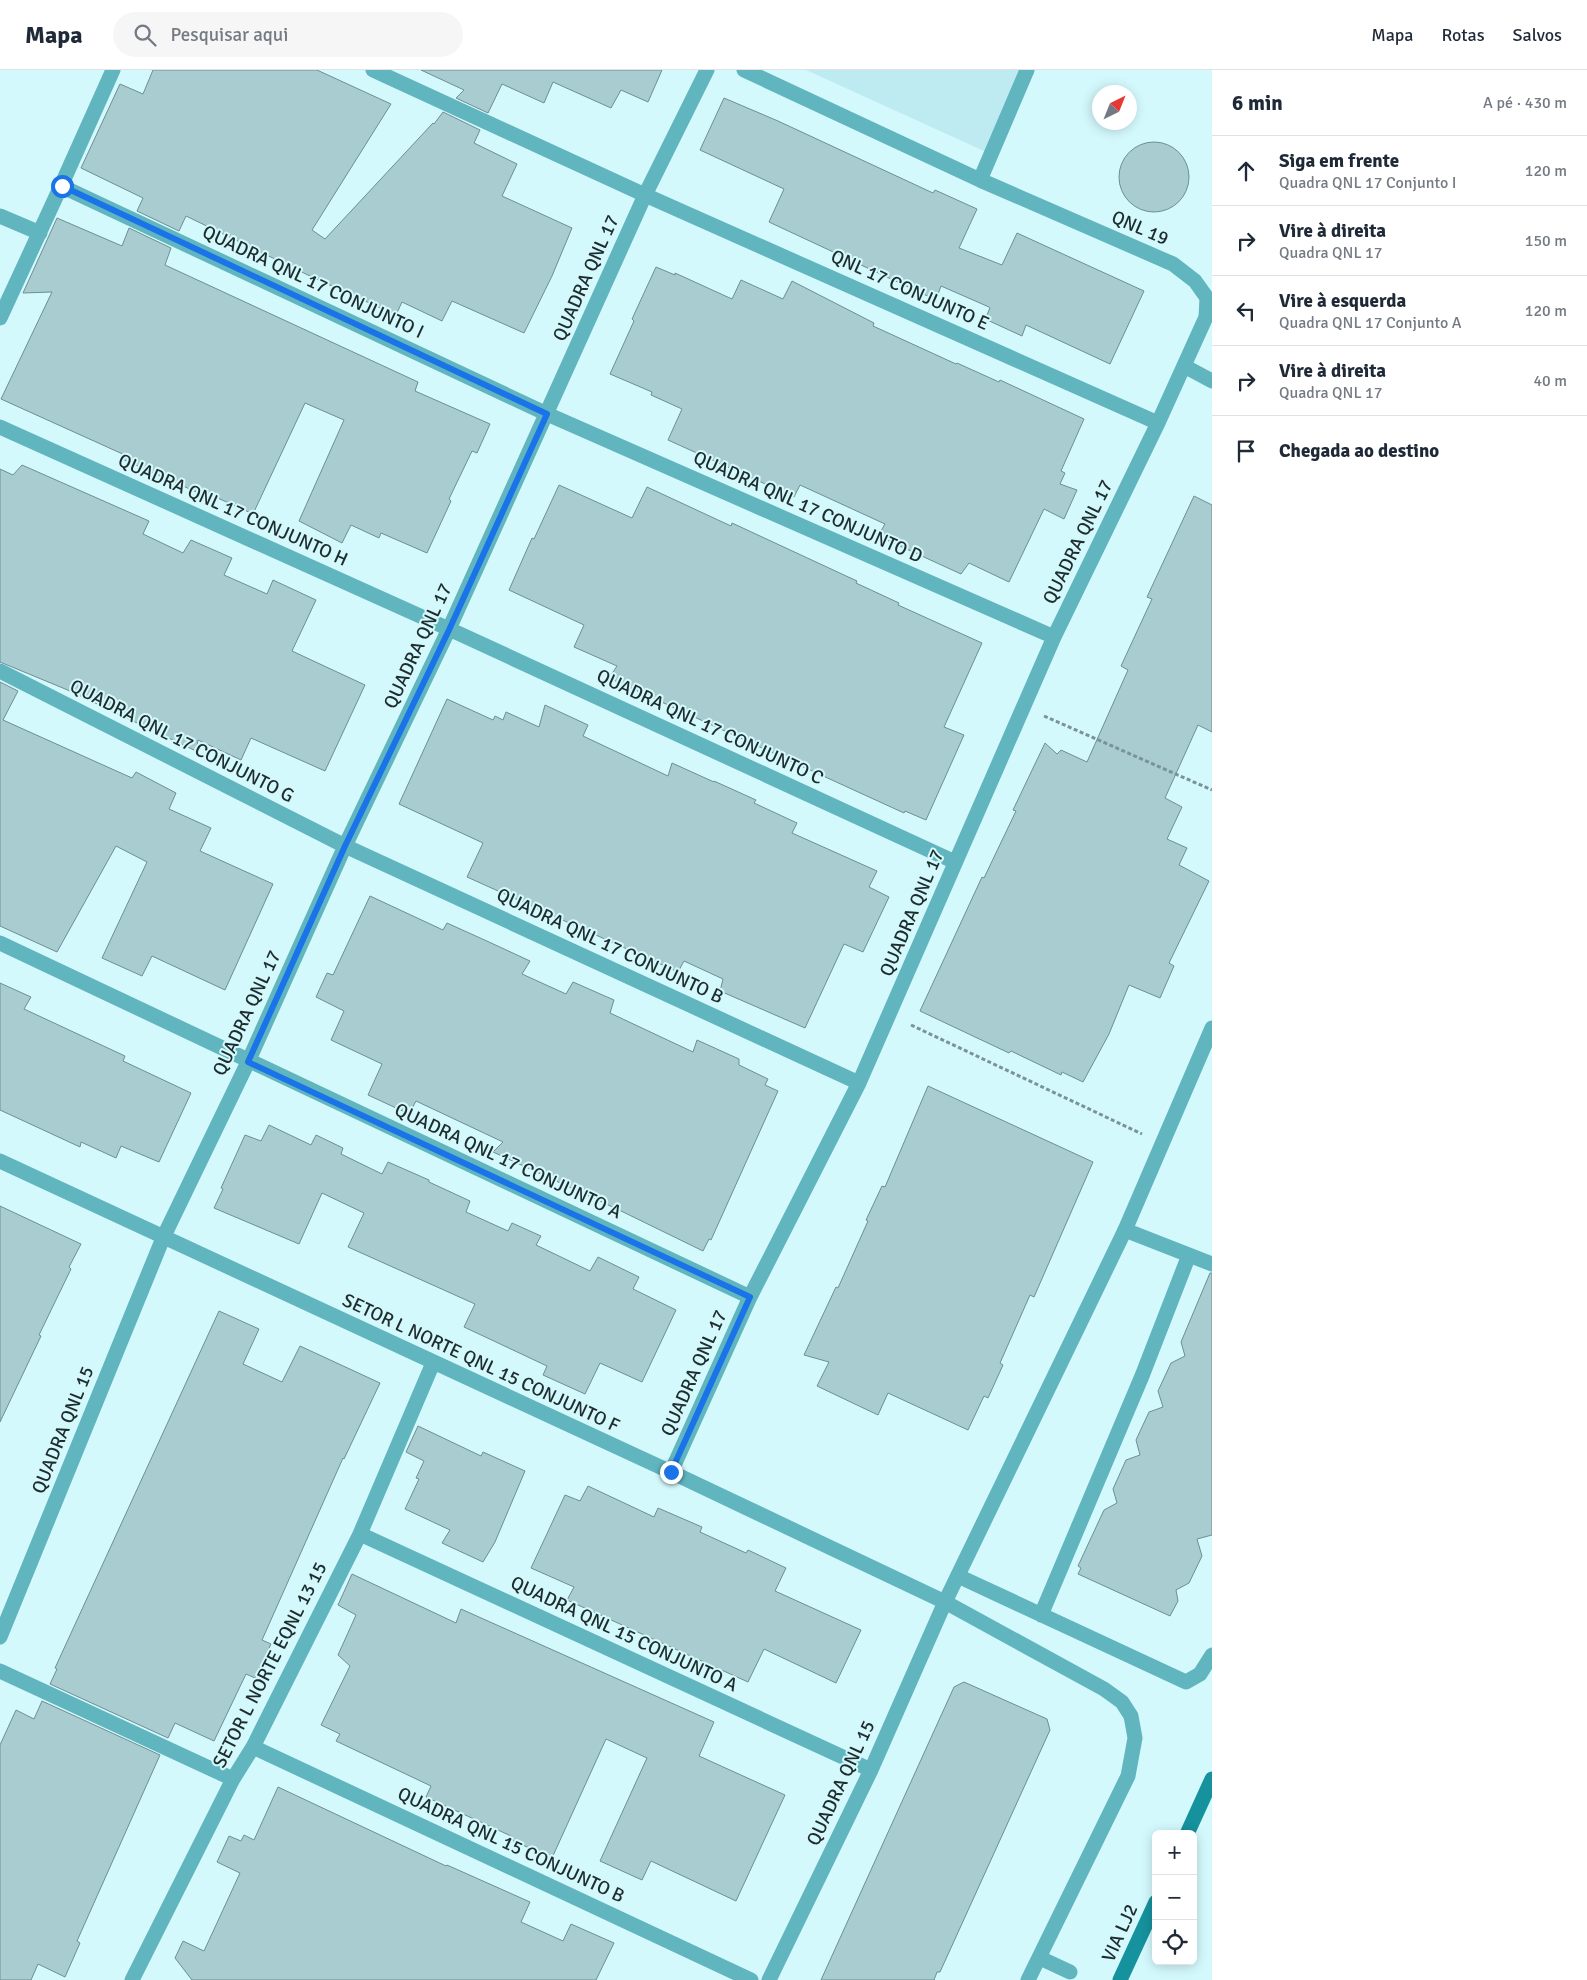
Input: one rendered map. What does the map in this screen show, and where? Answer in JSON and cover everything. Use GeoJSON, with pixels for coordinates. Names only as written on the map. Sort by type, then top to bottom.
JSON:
{"type":"FeatureCollection","features":[{"type":"Feature","properties":{"kind":"main road"},"geometry":{"type":"LineString","coordinates":[[1189,1830],[1212,1779]]}},
{"type":"Feature","properties":{"kind":"main road","name":"VIA LJ2"},"geometry":{"type":"LineString","coordinates":[[1120,1980],[1152,1911]]}},
{"type":"Feature","properties":{"kind":"street"},"geometry":{"type":"LineString","coordinates":[[0,318],[62,186],[113,70]]}},
{"type":"Feature","properties":{"kind":"street","name":"QNL 17 CONJUNTO E"},"geometry":{"type":"LineString","coordinates":[[373,70],[646,195],[1158,423]]}},
{"type":"Feature","properties":{"kind":"street","name":"QUADRA QNL 17"},"geometry":{"type":"LineString","coordinates":[[163,1238],[248,1062],[345,846],[449,630],[646,195],[706,70]]}},
{"type":"Feature","properties":{"kind":"street","name":"QNL 19"},"geometry":{"type":"LineString","coordinates":[[744,70],[980,180],[1173,264],[1195,281],[1207,298],[1206,318],[1184,366]]}},
{"type":"Feature","properties":{"kind":"street"},"geometry":{"type":"LineString","coordinates":[[980,180],[1027,70]]}},
{"type":"Feature","properties":{"kind":"street","name":"QUADRA QNL 17 CONJUNTO I"},"geometry":{"type":"LineString","coordinates":[[62,186],[547,414]]}},
{"type":"Feature","properties":{"kind":"street"},"geometry":{"type":"LineString","coordinates":[[0,216],[40,233]]}},
{"type":"Feature","properties":{"kind":"street"},"geometry":{"type":"LineString","coordinates":[[1184,366],[1212,381]]}},
{"type":"Feature","properties":{"kind":"street","name":"QUADRA QNL 17"},"geometry":{"type":"LineString","coordinates":[[671,1472],[750,1297],[859,1083],[1054,637],[1184,366]]}},
{"type":"Feature","properties":{"kind":"street","name":"QUADRA QNL 17 CONJUNTO D"},"geometry":{"type":"LineString","coordinates":[[547,414],[1054,637]]}},
{"type":"Feature","properties":{"kind":"street","name":"QUADRA QNL 17 CONJUNTO H"},"geometry":{"type":"LineString","coordinates":[[0,427],[449,630]]}},
{"type":"Feature","properties":{"kind":"street","name":"QUADRA QNL 17 CONJUNTO C"},"geometry":{"type":"LineString","coordinates":[[449,630],[955,862]]}},
{"type":"Feature","properties":{"kind":"street","name":"QUADRA QNL 17 CONJUNTO G"},"geometry":{"type":"LineString","coordinates":[[0,671],[345,846]]}},
{"type":"Feature","properties":{"kind":"street","name":"QUADRA QNL 17 CONJUNTO B"},"geometry":{"type":"LineString","coordinates":[[345,846],[859,1083]]}},
{"type":"Feature","properties":{"kind":"street","name":"QUADRA QNL 17 CONJUNTO A"},"geometry":{"type":"LineString","coordinates":[[0,943],[248,1062],[750,1297]]}},
{"type":"Feature","properties":{"kind":"street"},"geometry":{"type":"LineString","coordinates":[[946,1602],[1126,1230],[1212,1028]]}},
{"type":"Feature","properties":{"kind":"street","name":"SETOR L NORTE QNL 15 CONJUNTO F"},"geometry":{"type":"LineString","coordinates":[[0,1161],[671,1472],[946,1602],[1104,1689],[1122,1702],[1131,1716],[1135,1738],[1128,1776],[1028,1980]]}},
{"type":"Feature","properties":{"kind":"street"},"geometry":{"type":"LineString","coordinates":[[1126,1230],[1212,1264]]}},
{"type":"Feature","properties":{"kind":"street","name":"QUADRA QNL 15"},"geometry":{"type":"LineString","coordinates":[[0,1637],[163,1238]]}},
{"type":"Feature","properties":{"kind":"street"},"geometry":{"type":"LineString","coordinates":[[1041,1615],[1142,1376],[1189,1255]]}},
{"type":"Feature","properties":{"kind":"street","name":"SETOR L NORTE EQNL 13 15"},"geometry":{"type":"LineString","coordinates":[[132,1980],[233,1779],[253,1747],[360,1534],[433,1363]]}},
{"type":"Feature","properties":{"kind":"street","name":"QUADRA QNL 15 CONJUNTO A"},"geometry":{"type":"LineString","coordinates":[[360,1534],[871,1770]]}},
{"type":"Feature","properties":{"kind":"street"},"geometry":{"type":"LineString","coordinates":[[958,1576],[1186,1682],[1200,1674],[1212,1655]]}},
{"type":"Feature","properties":{"kind":"street","name":"QUADRA QNL 15"},"geometry":{"type":"LineString","coordinates":[[769,1980],[871,1770],[946,1602]]}},
{"type":"Feature","properties":{"kind":"street"},"geometry":{"type":"LineString","coordinates":[[0,1672],[233,1779]]}},
{"type":"Feature","properties":{"kind":"street","name":"QUADRA QNL 15 CONJUNTO B"},"geometry":{"type":"LineString","coordinates":[[253,1747],[751,1980]]}},
{"type":"Feature","properties":{"kind":"street"},"geometry":{"type":"LineString","coordinates":[[1040,1958],[1070,1972]]}},
{"type":"Feature","properties":{"kind":"path"},"geometry":{"type":"LineString","coordinates":[[1023,707],[1212,790]]}},
{"type":"Feature","properties":{"kind":"path"},"geometry":{"type":"LineString","coordinates":[[890,1015],[1163,1144]]}},
{"type":"Feature","properties":{"kind":"shaded area"},"geometry":{"type":"Polygon","coordinates":[[[806,70],[1024,70],[986,152],[806,70]]]}},
{"type":"Feature","properties":{"kind":"building"},"geometry":{"type":"Polygon","coordinates":[[[153,70],[317,70],[391,104],[312,230],[325,239],[434,124],[443,112],[480,130],[474,143],[517,164],[502,196],[572,228],[552,276],[524,333],[452,301],[442,321],[402,302],[396,315],[186,216],[179,231],[137,211],[143,198],[81,168],[120,84],[143,94],[153,70]]]}},
{"type":"Feature","properties":{"kind":"building"},"geometry":{"type":"Polygon","coordinates":[[[421,70],[662,70],[648,102],[621,90],[611,108],[553,82],[544,103],[502,84],[488,113],[456,98],[464,90],[421,70]]]}},
{"type":"Feature","properties":{"kind":"building"},"geometry":{"type":"Polygon","coordinates":[[[724,98],[933,193],[935,190],[977,209],[959,248],[1002,265],[1017,233],[1144,291],[1110,364],[1026,325],[1022,336],[985,319],[989,307],[941,286],[936,300],[769,222],[784,189],[700,150],[724,98]]]}},
{"type":"Feature","properties":{"kind":"building"},"geometry":{"type":"Polygon","coordinates":[[[1154,142],[1167,145],[1179,152],[1186,164],[1189,177],[1186,190],[1179,202],[1167,209],[1154,212],[1141,209],[1129,202],[1122,190],[1119,177],[1122,164],[1129,152],[1141,145],[1154,142]]]}},
{"type":"Feature","properties":{"kind":"building"},"geometry":{"type":"Polygon","coordinates":[[[57,218],[122,246],[129,228],[171,248],[165,265],[418,382],[415,391],[490,424],[477,453],[472,451],[449,499],[451,501],[427,553],[381,533],[379,538],[351,525],[342,543],[299,521],[344,420],[305,403],[253,514],[211,495],[210,498],[124,460],[127,456],[1,399],[52,292],[23,293],[57,218]]]}},
{"type":"Feature","properties":{"kind":"building"},"geometry":{"type":"Polygon","coordinates":[[[656,267],[675,275],[675,273],[732,299],[741,280],[783,299],[792,281],[874,323],[873,326],[956,364],[999,382],[1000,380],[1084,419],[1061,471],[1065,473],[1060,484],[1077,490],[1064,519],[1044,509],[1009,582],[969,563],[961,574],[878,536],[885,524],[800,485],[794,497],[668,440],[682,409],[651,395],[652,392],[610,374],[634,321],[632,319],[656,267]]]}},
{"type":"Feature","properties":{"kind":"building"},"geometry":{"type":"Polygon","coordinates":[[[22,465],[149,521],[143,534],[183,553],[191,540],[232,558],[224,575],[267,594],[273,580],[316,600],[292,651],[365,685],[325,771],[251,738],[241,760],[198,740],[196,751],[70,691],[0,662],[0,469],[13,475],[22,465]]]}},
{"type":"Feature","properties":{"kind":"building"},"geometry":{"type":"Polygon","coordinates":[[[559,485],[632,518],[647,487],[731,526],[732,523],[857,581],[856,583],[899,603],[898,605],[982,643],[944,727],[964,735],[926,820],[905,811],[904,813],[609,678],[617,666],[574,647],[584,625],[509,590],[532,538],[534,539],[559,485]]]}},
{"type":"Feature","properties":{"kind":"building"},"geometry":{"type":"Polygon","coordinates":[[[1194,496],[1212,505],[1212,732],[1198,725],[1165,798],[1182,807],[1167,839],[1187,848],[1179,865],[1209,881],[1169,963],[1174,966],[1160,998],[1129,985],[1109,1034],[1083,1082],[1062,1072],[1061,1075],[1011,1051],[1009,1053],[920,1011],[982,877],[984,878],[1016,811],[1013,810],[1045,743],[1057,754],[1061,750],[1087,762],[1128,670],[1121,666],[1152,599],[1147,597],[1194,496]]]}},
{"type":"Feature","properties":{"kind":"building"},"geometry":{"type":"Polygon","coordinates":[[[0,682],[18,691],[3,720],[132,778],[136,772],[176,793],[169,809],[211,828],[200,851],[273,884],[225,990],[152,956],[142,976],[102,958],[147,862],[116,846],[57,952],[0,926],[0,682]]]}},
{"type":"Feature","properties":{"kind":"building"},"geometry":{"type":"Polygon","coordinates":[[[447,699],[493,720],[495,716],[503,720],[506,712],[539,727],[545,705],[588,725],[583,736],[668,776],[672,763],[756,800],[754,803],[797,823],[792,833],[877,871],[869,887],[889,897],[863,952],[844,944],[805,1028],[720,991],[723,979],[684,961],[678,972],[467,877],[483,843],[399,804],[447,699]]]}},
{"type":"Feature","properties":{"kind":"building"},"geometry":{"type":"Polygon","coordinates":[[[370,896],[443,930],[447,923],[489,942],[530,961],[522,974],[566,994],[573,982],[614,1000],[610,1013],[693,1052],[697,1040],[739,1059],[739,1065],[768,1079],[765,1085],[778,1091],[711,1240],[709,1239],[703,1251],[493,1152],[503,1142],[416,1101],[409,1114],[368,1095],[382,1064],[331,1040],[344,1011],[316,997],[327,973],[333,975],[370,896]]]}},
{"type":"Feature","properties":{"kind":"building"},"geometry":{"type":"Polygon","coordinates":[[[0,983],[31,997],[24,1009],[125,1056],[123,1061],[191,1093],[159,1162],[121,1146],[116,1158],[81,1142],[80,1147],[0,1110],[0,983]]]}},
{"type":"Feature","properties":{"kind":"building"},"geometry":{"type":"Polygon","coordinates":[[[928,1086],[1093,1162],[1034,1297],[1030,1295],[1000,1363],[1003,1365],[988,1398],[984,1396],[968,1430],[888,1393],[878,1415],[817,1386],[829,1362],[804,1355],[836,1287],[838,1288],[882,1186],[885,1187],[928,1086]]]}},
{"type":"Feature","properties":{"kind":"building"},"geometry":{"type":"Polygon","coordinates":[[[269,1125],[311,1145],[316,1135],[343,1148],[341,1154],[382,1174],[388,1162],[429,1180],[429,1182],[470,1201],[466,1212],[508,1231],[512,1223],[541,1236],[536,1245],[590,1271],[598,1257],[639,1277],[633,1289],[676,1310],[642,1382],[600,1363],[585,1394],[543,1375],[547,1366],[464,1327],[475,1304],[348,1247],[364,1213],[322,1193],[299,1244],[214,1208],[245,1135],[261,1141],[269,1125]]]}},
{"type":"Feature","properties":{"kind":"building"},"geometry":{"type":"Polygon","coordinates":[[[0,1206],[81,1244],[39,1335],[41,1336],[0,1422],[0,1206]]]}},
{"type":"Feature","properties":{"kind":"building"},"geometry":{"type":"Polygon","coordinates":[[[1210,1273],[1212,1273],[1212,1535],[1197,1539],[1202,1556],[1189,1583],[1176,1590],[1178,1601],[1170,1616],[1078,1574],[1081,1568],[1078,1566],[1104,1510],[1117,1503],[1113,1489],[1126,1460],[1140,1455],[1136,1440],[1149,1412],[1163,1407],[1158,1391],[1171,1363],[1185,1356],[1181,1342],[1210,1273]]]}},
{"type":"Feature","properties":{"kind":"building"},"geometry":{"type":"Polygon","coordinates":[[[219,1311],[259,1329],[243,1364],[282,1382],[300,1346],[380,1383],[343,1458],[262,1640],[271,1644],[255,1678],[246,1674],[214,1741],[175,1723],[168,1738],[50,1684],[57,1669],[55,1668],[219,1311]]]}},
{"type":"Feature","properties":{"kind":"building"},"geometry":{"type":"Polygon","coordinates":[[[418,1426],[481,1456],[483,1452],[525,1471],[495,1542],[483,1562],[442,1543],[450,1530],[405,1509],[419,1479],[416,1478],[424,1461],[406,1452],[418,1426]]]}},
{"type":"Feature","properties":{"kind":"building"},"geometry":{"type":"Polygon","coordinates":[[[588,1486],[654,1517],[658,1508],[702,1527],[700,1532],[746,1553],[748,1550],[786,1568],[775,1591],[861,1630],[836,1683],[764,1649],[748,1682],[567,1600],[574,1587],[531,1568],[565,1495],[580,1501],[588,1486]]]}},
{"type":"Feature","properties":{"kind":"building"},"geometry":{"type":"Polygon","coordinates":[[[352,1574],[456,1623],[461,1609],[714,1722],[699,1756],[785,1795],[736,1901],[651,1861],[642,1880],[600,1861],[647,1758],[606,1739],[552,1858],[509,1839],[511,1836],[426,1797],[431,1786],[336,1741],[340,1734],[321,1725],[350,1666],[338,1655],[356,1615],[338,1605],[352,1574]]]}},
{"type":"Feature","properties":{"kind":"building"},"geometry":{"type":"Polygon","coordinates":[[[964,1682],[1047,1719],[1050,1730],[940,1972],[937,1972],[934,1980],[821,1980],[954,1687],[964,1682]]]}},
{"type":"Feature","properties":{"kind":"building"},"geometry":{"type":"Polygon","coordinates":[[[42,1701],[160,1755],[77,1941],[80,1943],[65,1977],[38,1964],[31,1980],[0,1980],[0,1745],[16,1710],[34,1719],[42,1701]]]}},
{"type":"Feature","properties":{"kind":"building"},"geometry":{"type":"Polygon","coordinates":[[[278,1787],[446,1866],[530,1902],[521,1922],[563,1941],[571,1924],[614,1943],[596,1980],[192,1980],[175,1958],[183,1941],[204,1951],[240,1873],[217,1862],[229,1836],[241,1841],[244,1835],[254,1840],[278,1787]]]}},
{"type":"Feature","properties":{"kind":"route"},"geometry":{"type":"LineString","coordinates":[[62,186],[547,414],[449,630],[345,846],[248,1062],[750,1297],[671,1472]]}}]}
